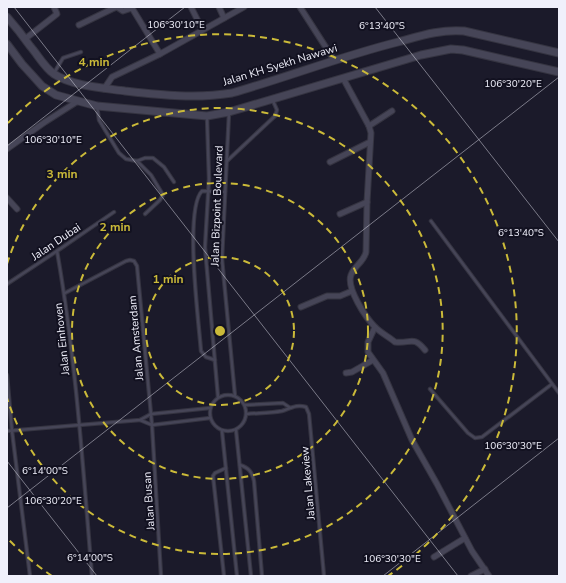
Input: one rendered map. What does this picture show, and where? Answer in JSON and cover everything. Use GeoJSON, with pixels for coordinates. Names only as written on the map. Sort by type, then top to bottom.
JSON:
{"type":"FeatureCollection","features":[{"type":"Feature","properties":{"kind":"main road","name":"Jalan KH Syekh Nawawi"},"geometry":{"type":"LineString","coordinates":[[7,17],[40,60],[54,73],[69,81],[104,89],[174,96],[218,95],[250,87],[376,47],[451,30],[470,32],[559,53]]}},
{"type":"Feature","properties":{"kind":"main road"},"geometry":{"type":"LineString","coordinates":[[7,44],[22,64],[42,86],[56,95],[97,106],[206,116],[229,112],[421,55],[451,49],[462,50],[559,72]]}},
{"type":"Feature","properties":{"kind":"street"},"geometry":{"type":"LineString","coordinates":[[25,39],[57,14],[54,7]]}},
{"type":"Feature","properties":{"kind":"street"},"geometry":{"type":"LineString","coordinates":[[79,25],[112,8],[117,7],[123,11],[132,7],[160,54]]}},
{"type":"Feature","properties":{"kind":"street"},"geometry":{"type":"LineString","coordinates":[[191,7],[202,29]]}},
{"type":"Feature","properties":{"kind":"street"},"geometry":{"type":"LineString","coordinates":[[218,7],[224,18]]}},
{"type":"Feature","properties":{"kind":"street"},"geometry":{"type":"LineString","coordinates":[[104,89],[112,77],[160,54],[202,29],[244,7]]}},
{"type":"Feature","properties":{"kind":"street"},"geometry":{"type":"LineString","coordinates":[[300,7],[334,60]]}},
{"type":"Feature","properties":{"kind":"street"},"geometry":{"type":"LineString","coordinates":[[343,78],[369,126],[371,134],[366,252],[364,260],[353,271],[351,276],[349,282],[352,292],[361,308],[375,327],[396,342],[415,341],[420,343],[425,350]]}},
{"type":"Feature","properties":{"kind":"street"},"geometry":{"type":"LineString","coordinates":[[7,149],[78,101]]}},
{"type":"Feature","properties":{"kind":"street"},"geometry":{"type":"LineString","coordinates":[[369,126],[392,111]]}},
{"type":"Feature","properties":{"kind":"street"},"geometry":{"type":"LineString","coordinates":[[330,162],[370,142]]}},
{"type":"Feature","properties":{"kind":"street"},"geometry":{"type":"LineString","coordinates":[[7,198],[17,209]]}},
{"type":"Feature","properties":{"kind":"street"},"geometry":{"type":"LineString","coordinates":[[340,214],[367,202]]}},
{"type":"Feature","properties":{"kind":"street"},"geometry":{"type":"LineString","coordinates":[[301,307],[327,296],[340,296],[352,292]]}},
{"type":"Feature","properties":{"kind":"street"},"geometry":{"type":"LineString","coordinates":[[375,327],[368,342],[368,352],[382,373],[412,440],[472,551],[489,576]]}},
{"type":"Feature","properties":{"kind":"street"},"geometry":{"type":"LineString","coordinates":[[346,373],[352,372],[373,360]]}},
{"type":"Feature","properties":{"kind":"street"},"geometry":{"type":"LineString","coordinates":[[434,557],[465,538]]}},
{"type":"Feature","properties":{"kind":"street"},"geometry":{"type":"LineString","coordinates":[[471,576],[485,569]]}},
{"type":"Feature","properties":{"kind":"lane"},"geometry":{"type":"LineString","coordinates":[[54,73],[63,58],[81,52]]}},
{"type":"Feature","properties":{"kind":"lane"},"geometry":{"type":"LineString","coordinates":[[226,161],[276,116],[277,110],[272,99]]}},
{"type":"Feature","properties":{"kind":"lane"},"geometry":{"type":"LineString","coordinates":[[97,106],[99,120],[119,154],[126,159],[137,161],[145,158],[153,158],[164,168],[174,182]]}},
{"type":"Feature","properties":{"kind":"lane","name":"Jalan Bizpoint Boulevard"},"geometry":{"type":"LineString","coordinates":[[229,112],[222,259],[235,396]]}},
{"type":"Feature","properties":{"kind":"lane","name":"Jalan Bizpoint Boulevard"},"geometry":{"type":"LineString","coordinates":[[206,116],[209,179],[205,247],[218,397]]}},
{"type":"Feature","properties":{"kind":"lane"},"geometry":{"type":"LineString","coordinates":[[137,161],[151,174],[163,195],[160,200],[145,214]]}},
{"type":"Feature","properties":{"kind":"lane"},"geometry":{"type":"LineString","coordinates":[[215,360],[206,357],[201,351],[193,245],[197,198],[202,191],[225,192]]}},
{"type":"Feature","properties":{"kind":"lane","name":"Jalan Dubai"},"geometry":{"type":"LineString","coordinates":[[7,284],[114,212]]}},
{"type":"Feature","properties":{"kind":"lane"},"geometry":{"type":"LineString","coordinates":[[431,221],[559,393]]}},
{"type":"Feature","properties":{"kind":"lane","name":"Jalan Einhoven"},"geometry":{"type":"LineString","coordinates":[[58,251],[65,293],[80,426],[92,576]]}},
{"type":"Feature","properties":{"kind":"lane","name":"Jalan Amsterdam"},"geometry":{"type":"LineString","coordinates":[[65,293],[126,261],[134,261],[137,266],[152,425]]}},
{"type":"Feature","properties":{"kind":"lane"},"geometry":{"type":"LineString","coordinates":[[7,375],[12,431],[30,576]]}},
{"type":"Feature","properties":{"kind":"lane"},"geometry":{"type":"LineString","coordinates":[[430,389],[468,433],[475,438],[482,437],[552,384]]}},
{"type":"Feature","properties":{"kind":"lane"},"geometry":{"type":"LineString","coordinates":[[226,395],[235,396],[245,405],[247,414],[245,421],[236,430],[228,432],[222,431],[216,428],[210,418],[210,408],[218,397],[226,395]]}},
{"type":"Feature","properties":{"kind":"lane"},"geometry":{"type":"LineString","coordinates":[[245,405],[283,403],[289,407],[283,410],[247,414]]}},
{"type":"Feature","properties":{"kind":"lane","name":"Jalan Lakeview"},"geometry":{"type":"LineString","coordinates":[[289,407],[306,407],[309,414],[324,576]]}},
{"type":"Feature","properties":{"kind":"lane"},"geometry":{"type":"LineString","coordinates":[[7,431],[140,420],[151,414],[210,408]]}},
{"type":"Feature","properties":{"kind":"lane"},"geometry":{"type":"LineString","coordinates":[[140,420],[152,425],[210,418]]}},
{"type":"Feature","properties":{"kind":"lane","name":"Jalan Busan"},"geometry":{"type":"LineString","coordinates":[[152,425],[161,576]]}},
{"type":"Feature","properties":{"kind":"lane"},"geometry":{"type":"LineString","coordinates":[[236,430],[251,576]]}},
{"type":"Feature","properties":{"kind":"lane"},"geometry":{"type":"LineString","coordinates":[[222,431],[237,576]]}},
{"type":"Feature","properties":{"kind":"lane"},"geometry":{"type":"LineString","coordinates":[[240,465],[249,468],[253,475],[262,576]]}},
{"type":"Feature","properties":{"kind":"lane"},"geometry":{"type":"LineString","coordinates":[[224,576],[213,476],[215,473],[226,468]]}}]}
